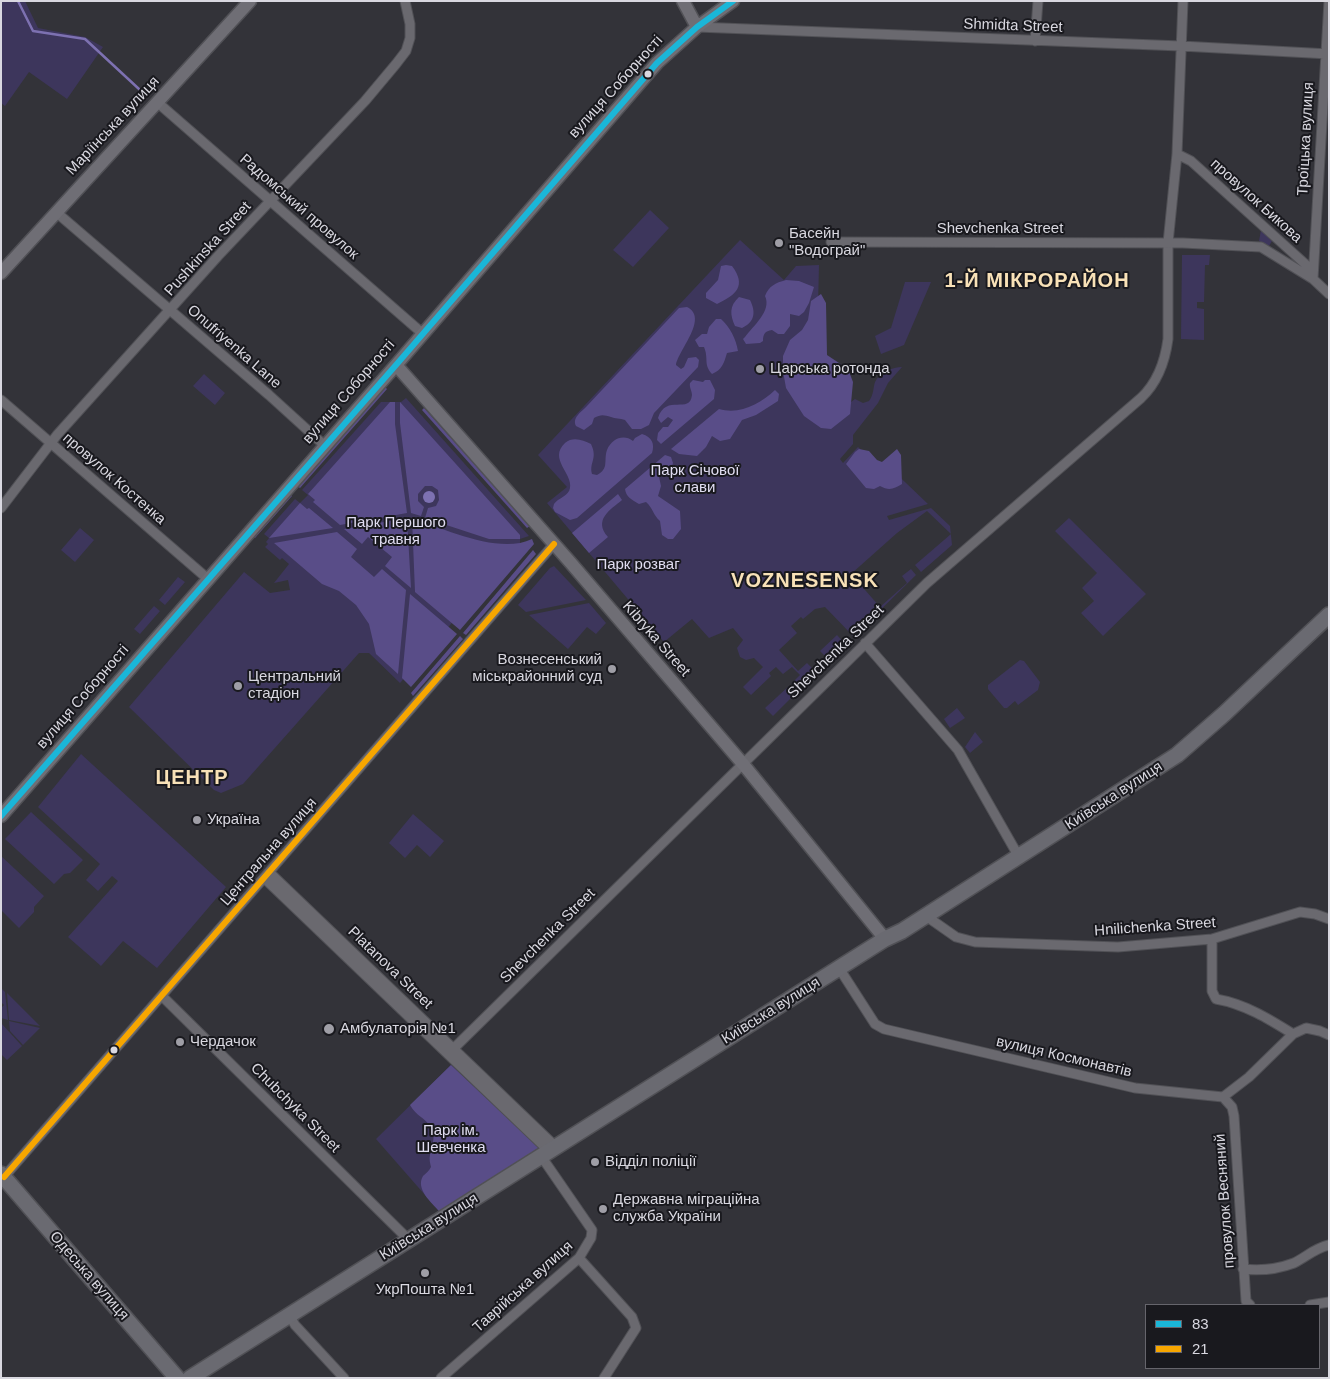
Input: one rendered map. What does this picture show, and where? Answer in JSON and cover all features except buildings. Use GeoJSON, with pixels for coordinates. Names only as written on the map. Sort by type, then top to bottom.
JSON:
{"type":"FeatureCollection","features":[{"type":"Feature","properties":{"kind":"main road","name":"Маріїнська вулиця"},"geometry":{"type":"LineString","coordinates":[[1,273],[250,1]]}},
{"type":"Feature","properties":{"kind":"main road"},"geometry":{"type":"LineString","coordinates":[[683,1],[697,27]]}},
{"type":"Feature","properties":{"kind":"main road","name":"вулиця Соборності"},"geometry":{"type":"LineString","coordinates":[[1,816],[396,365],[657,63],[697,27],[733,1]]}},
{"type":"Feature","properties":{"kind":"main road","name":"Kibryka Street"},"geometry":{"type":"LineString","coordinates":[[396,365],[554,544],[743,764],[885,939]]}},
{"type":"Feature","properties":{"kind":"main road","name":"Київська вулиця"},"geometry":{"type":"LineString","coordinates":[[190,1378],[885,939],[926,916],[1177,755],[1224,714],[1329,615]]}},
{"type":"Feature","properties":{"kind":"main road","name":"Одеська вулиця"},"geometry":{"type":"LineString","coordinates":[[3,1176],[177,1378]]}},
{"type":"Feature","properties":{"kind":"street","name":"Pushkinska Street"},"geometry":{"type":"LineString","coordinates":[[1,508],[52,443],[56,435],[271,200],[365,101],[406,51],[411,31],[405,1]]}},
{"type":"Feature","properties":{"kind":"street"},"geometry":{"type":"LineString","coordinates":[[1035,41],[1038,1]]}},
{"type":"Feature","properties":{"kind":"street","name":"Shevchenka Street"},"geometry":{"type":"LineString","coordinates":[[451,1051],[927,583],[1142,398],[1154,383],[1166,354],[1168,339],[1168,243],[1177,154],[1183,1]]}},
{"type":"Feature","properties":{"kind":"street","name":"Троїцька вулиця"},"geometry":{"type":"LineString","coordinates":[[1313,275],[1327,54],[1328,1]]}},
{"type":"Feature","properties":{"kind":"street","name":"Shmidta Street"},"geometry":{"type":"LineString","coordinates":[[697,27],[1181,46],[1327,54]]}},
{"type":"Feature","properties":{"kind":"street","name":"Радомський провулок"},"geometry":{"type":"LineString","coordinates":[[157,102],[422,333]]}},
{"type":"Feature","properties":{"kind":"street","name":"провулок Бикова"},"geometry":{"type":"LineString","coordinates":[[1177,154],[1192,161],[1313,275],[1329,294]]}},
{"type":"Feature","properties":{"kind":"street","name":"Onufriyenka Lane"},"geometry":{"type":"LineString","coordinates":[[56,212],[324,445]]}},
{"type":"Feature","properties":{"kind":"street","name":"Shevchenka Street"},"geometry":{"type":"LineString","coordinates":[[831,242],[1168,243],[1261,247],[1313,275]]}},
{"type":"Feature","properties":{"kind":"street","name":"провулок Костенка"},"geometry":{"type":"LineString","coordinates":[[1,400],[208,579]]}},
{"type":"Feature","properties":{"kind":"street","name":"Центральна вулиця"},"geometry":{"type":"LineString","coordinates":[[3,1176],[162,996],[554,544]]}},
{"type":"Feature","properties":{"kind":"street"},"geometry":{"type":"LineString","coordinates":[[864,643],[958,750],[1019,857]]}},
{"type":"Feature","properties":{"kind":"street","name":"Platanova Street"},"geometry":{"type":"LineString","coordinates":[[267,875],[451,1051],[549,1151]]}},
{"type":"Feature","properties":{"kind":"street","name":"Hnilichenka Street"},"geometry":{"type":"LineString","coordinates":[[926,916],[956,937],[975,942],[1118,947],[1212,939],[1300,912],[1315,914],[1329,919]]}},
{"type":"Feature","properties":{"kind":"street"},"geometry":{"type":"LineString","coordinates":[[1212,939],[1212,991],[1216,998],[1229,1001],[1255,1012],[1293,1034]]}},
{"type":"Feature","properties":{"kind":"street","name":"вулиця Космонавтів"},"geometry":{"type":"LineString","coordinates":[[839,968],[875,1024],[884,1029],[1135,1088],[1223,1097]]}},
{"type":"Feature","properties":{"kind":"street","name":"Chubchyka Street"},"geometry":{"type":"LineString","coordinates":[[162,996],[409,1240]]}},
{"type":"Feature","properties":{"kind":"street"},"geometry":{"type":"LineString","coordinates":[[1223,1097],[1249,1077],[1293,1034],[1306,1028],[1329,1035]]}},
{"type":"Feature","properties":{"kind":"street","name":"провулок Весняний"},"geometry":{"type":"LineString","coordinates":[[1223,1097],[1232,1106],[1234,1116],[1243,1270],[1246,1301],[1249,1304]]}},
{"type":"Feature","properties":{"kind":"street","name":"Таврійська вулиця"},"geometry":{"type":"LineString","coordinates":[[441,1378],[579,1258],[591,1238],[592,1230],[549,1151]]}},
{"type":"Feature","properties":{"kind":"street"},"geometry":{"type":"LineString","coordinates":[[1243,1270],[1260,1271],[1293,1263],[1321,1247],[1329,1245]]}},
{"type":"Feature","properties":{"kind":"street"},"geometry":{"type":"LineString","coordinates":[[579,1258],[632,1317],[636,1328],[604,1378]]}},
{"type":"Feature","properties":{"kind":"street"},"geometry":{"type":"LineString","coordinates":[[1316,1304],[1329,1302]]}},
{"type":"Feature","properties":{"kind":"street"},"geometry":{"type":"LineString","coordinates":[[289,1315],[295,1325],[344,1378]]}},
{"type":"Feature","properties":{"kind":"green space"},"geometry":{"type":"Polygon","coordinates":[[[1,1],[25,1],[38,28],[85,37],[103,47],[67,99],[29,72],[5,106],[1,103],[1,1]]]}},
{"type":"Feature","properties":{"kind":"green space"},"geometry":{"type":"Polygon","coordinates":[[[650,210],[669,228],[633,267],[613,250],[650,210]]]}},
{"type":"Feature","properties":{"kind":"green space"},"geometry":{"type":"Polygon","coordinates":[[[1261,230],[1272,241],[1269,246],[1259,241],[1261,230]]]}},
{"type":"Feature","properties":{"kind":"green space","name":"Парк Січової слави"},"geometry":{"type":"Polygon","coordinates":[[[740,240],[784,280],[796,266],[819,265],[817,350],[846,406],[855,399],[863,403],[869,401],[877,379],[891,369],[902,367],[888,383],[878,403],[853,435],[853,444],[840,459],[843,463],[858,447],[878,466],[883,461],[928,504],[887,516],[889,520],[931,508],[950,526],[951,534],[927,511],[897,533],[851,574],[880,607],[907,583],[902,576],[911,569],[916,575],[864,626],[861,623],[854,629],[857,632],[853,636],[825,607],[815,609],[803,619],[801,617],[791,626],[797,633],[779,650],[798,671],[807,663],[814,670],[815,675],[799,691],[792,683],[800,675],[792,667],[783,674],[776,667],[769,673],[771,676],[751,695],[743,687],[763,667],[754,658],[746,660],[740,657],[737,648],[743,640],[733,628],[709,638],[692,619],[664,642],[547,503],[567,487],[538,455],[740,240]]]}},
{"type":"Feature","properties":{"kind":"green space"},"geometry":{"type":"Polygon","coordinates":[[[1182,255],[1210,255],[1209,265],[1205,265],[1204,302],[1197,302],[1197,308],[1204,309],[1204,340],[1181,339],[1182,255]]]}},
{"type":"Feature","properties":{"kind":"green space"},"geometry":{"type":"Polygon","coordinates":[[[721,266],[732,266],[739,279],[739,284],[734,293],[717,304],[706,298],[706,293],[718,280],[721,266]]]}},
{"type":"Feature","properties":{"kind":"green space"},"geometry":{"type":"Polygon","coordinates":[[[786,280],[799,281],[814,287],[804,312],[799,316],[790,314],[790,326],[784,334],[778,334],[770,330],[765,333],[763,341],[760,343],[746,344],[743,339],[764,313],[766,307],[765,296],[768,290],[773,285],[786,280]]]}},
{"type":"Feature","properties":{"kind":"green space"},"geometry":{"type":"Polygon","coordinates":[[[905,282],[931,282],[904,345],[881,354],[875,336],[891,328],[905,282]]]}},
{"type":"Feature","properties":{"kind":"green space"},"geometry":{"type":"Polygon","coordinates":[[[821,294],[826,303],[827,355],[848,369],[853,382],[850,414],[831,429],[821,428],[804,416],[786,388],[783,371],[783,356],[790,340],[802,330],[808,320],[811,301],[821,294]]]}},
{"type":"Feature","properties":{"kind":"green space"},"geometry":{"type":"Polygon","coordinates":[[[739,297],[750,300],[754,313],[750,323],[742,328],[735,326],[731,314],[733,304],[739,297]]]}},
{"type":"Feature","properties":{"kind":"green space"},"geometry":{"type":"Polygon","coordinates":[[[687,307],[693,312],[695,318],[694,326],[676,365],[681,369],[688,358],[696,357],[699,360],[698,367],[654,413],[649,425],[641,429],[632,429],[625,420],[602,415],[594,418],[592,424],[584,430],[576,426],[575,420],[580,413],[679,308],[687,307]]]}},
{"type":"Feature","properties":{"kind":"green space"},"geometry":{"type":"Polygon","coordinates":[[[716,319],[721,319],[730,329],[738,351],[727,353],[722,366],[712,374],[707,364],[704,347],[699,347],[695,340],[702,334],[707,334],[709,327],[716,319]]]}},
{"type":"Feature","properties":{"kind":"green space"},"geometry":{"type":"Polygon","coordinates":[[[204,374],[225,393],[215,405],[193,386],[204,374]]]}},
{"type":"Feature","properties":{"kind":"green space"},"geometry":{"type":"Polygon","coordinates":[[[693,380],[703,382],[710,380],[715,390],[714,399],[661,444],[657,440],[658,433],[663,427],[668,427],[673,420],[668,417],[661,423],[658,418],[666,407],[687,404],[690,401],[692,395],[690,383],[693,380]]]}},
{"type":"Feature","properties":{"kind":"green space"},"geometry":{"type":"Polygon","coordinates":[[[385,387],[387,389],[300,488],[297,486],[385,387]]]}},
{"type":"Feature","properties":{"kind":"green space"},"geometry":{"type":"Polygon","coordinates":[[[775,390],[779,394],[778,401],[756,415],[742,420],[730,439],[720,441],[712,436],[706,447],[697,456],[679,454],[671,449],[719,409],[734,411],[749,407],[763,400],[775,390]]]}},
{"type":"Feature","properties":{"kind":"green space","name":"Парк Першого травня"},"geometry":{"type":"Polygon","coordinates":[[[406,398],[529,536],[520,539],[520,544],[400,683],[369,653],[359,653],[243,784],[221,793],[214,790],[129,707],[244,572],[270,593],[290,590],[288,580],[274,583],[289,564],[282,558],[280,560],[265,547],[268,544],[266,542],[269,538],[264,534],[295,499],[300,503],[308,495],[302,490],[381,402],[401,402],[406,398]]]}},
{"type":"Feature","properties":{"kind":"green space"},"geometry":{"type":"Polygon","coordinates":[[[390,402],[395,402],[395,424],[407,513],[340,525],[313,502],[315,500],[308,494],[390,402]]]}},
{"type":"Feature","properties":{"kind":"green space"},"geometry":{"type":"Polygon","coordinates":[[[400,402],[520,535],[520,539],[489,539],[425,518],[428,508],[436,506],[439,500],[438,490],[432,486],[425,486],[418,494],[418,501],[424,507],[421,516],[411,513],[400,423],[400,402]]]}},
{"type":"Feature","properties":{"kind":"green space"},"geometry":{"type":"Polygon","coordinates":[[[424,408],[530,526],[527,528],[422,410],[424,408]]]}},
{"type":"Feature","properties":{"kind":"green space"},"geometry":{"type":"Polygon","coordinates":[[[642,434],[652,441],[652,453],[577,518],[570,520],[555,512],[554,504],[568,493],[570,488],[570,482],[559,455],[560,449],[565,443],[575,439],[591,444],[594,457],[591,470],[592,474],[597,475],[605,467],[606,452],[615,440],[626,438],[633,441],[642,434]]]}},
{"type":"Feature","properties":{"kind":"green space"},"geometry":{"type":"Polygon","coordinates":[[[859,449],[869,451],[877,460],[882,462],[897,449],[901,455],[902,484],[891,489],[880,486],[874,489],[866,488],[846,464],[859,449]]]}},
{"type":"Feature","properties":{"kind":"green space"},"geometry":{"type":"Polygon","coordinates":[[[665,455],[671,457],[673,463],[672,466],[658,472],[661,486],[658,496],[680,511],[681,529],[673,539],[668,539],[662,535],[660,521],[648,504],[646,502],[639,504],[634,501],[628,496],[625,489],[665,455]]]}},
{"type":"Feature","properties":{"kind":"green space"},"geometry":{"type":"Polygon","coordinates":[[[290,494],[292,496],[255,538],[252,536],[290,494]]]}},
{"type":"Feature","properties":{"kind":"green space"},"geometry":{"type":"Polygon","coordinates":[[[618,494],[622,500],[608,512],[603,520],[602,525],[608,537],[589,553],[572,533],[618,494]]]}},
{"type":"Feature","properties":{"kind":"green space"},"geometry":{"type":"Polygon","coordinates":[[[300,503],[333,528],[269,538],[300,503]]]}},
{"type":"Feature","properties":{"kind":"green space","name":"Парк Першого травня"},"geometry":{"type":"Polygon","coordinates":[[[407,518],[411,588],[385,566],[392,557],[368,537],[362,544],[344,529],[407,518]]]}},
{"type":"Feature","properties":{"kind":"green space"},"geometry":{"type":"Polygon","coordinates":[[[412,518],[472,539],[504,544],[519,543],[532,539],[534,544],[460,630],[415,592],[412,518]]]}},
{"type":"Feature","properties":{"kind":"green space"},"geometry":{"type":"Polygon","coordinates":[[[1069,518],[1146,594],[1103,636],[1081,613],[1094,601],[1082,588],[1097,573],[1055,531],[1069,518]]]}},
{"type":"Feature","properties":{"kind":"green space"},"geometry":{"type":"Polygon","coordinates":[[[80,528],[94,540],[75,562],[61,550],[80,528]]]}},
{"type":"Feature","properties":{"kind":"green space"},"geometry":{"type":"Polygon","coordinates":[[[337,532],[357,549],[351,557],[374,577],[382,569],[406,590],[398,674],[376,654],[369,624],[356,605],[339,591],[322,584],[274,543],[337,532]]]}},
{"type":"Feature","properties":{"kind":"green space"},"geometry":{"type":"Polygon","coordinates":[[[951,534],[952,545],[921,572],[915,565],[951,534]]]}},
{"type":"Feature","properties":{"kind":"green space"},"geometry":{"type":"Polygon","coordinates":[[[533,550],[536,554],[466,635],[463,633],[533,550]]]}},
{"type":"Feature","properties":{"kind":"green space"},"geometry":{"type":"Polygon","coordinates":[[[554,566],[586,600],[526,612],[518,605],[550,568],[554,566]]]}},
{"type":"Feature","properties":{"kind":"green space"},"geometry":{"type":"Polygon","coordinates":[[[178,577],[185,582],[165,605],[159,600],[178,577]]]}},
{"type":"Feature","properties":{"kind":"green space"},"geometry":{"type":"Polygon","coordinates":[[[410,594],[457,634],[411,687],[402,678],[410,594]]]}},
{"type":"Feature","properties":{"kind":"green space"},"geometry":{"type":"Polygon","coordinates":[[[589,603],[606,623],[596,634],[587,627],[568,649],[529,615],[589,603]]]}},
{"type":"Feature","properties":{"kind":"green space"},"geometry":{"type":"Polygon","coordinates":[[[154,606],[160,611],[140,634],[134,629],[154,606]]]}},
{"type":"Feature","properties":{"kind":"green space"},"geometry":{"type":"Polygon","coordinates":[[[837,635],[845,644],[829,660],[820,651],[837,635]]]}},
{"type":"Feature","properties":{"kind":"green space"},"geometry":{"type":"Polygon","coordinates":[[[460,636],[463,639],[413,696],[411,693],[460,636]]]}},
{"type":"Feature","properties":{"kind":"green space"},"geometry":{"type":"Polygon","coordinates":[[[1020,660],[1024,661],[1040,682],[1038,690],[1018,705],[1015,701],[1007,708],[1004,708],[988,689],[988,685],[1020,660]]]}},
{"type":"Feature","properties":{"kind":"green space"},"geometry":{"type":"Polygon","coordinates":[[[789,686],[796,693],[773,716],[765,708],[789,686]]]}},
{"type":"Feature","properties":{"kind":"green space"},"geometry":{"type":"Polygon","coordinates":[[[957,708],[965,718],[950,728],[944,719],[957,708]]]}},
{"type":"Feature","properties":{"kind":"green space"},"geometry":{"type":"Polygon","coordinates":[[[975,732],[983,742],[970,753],[965,747],[975,732]]]}},
{"type":"Feature","properties":{"kind":"green space"},"geometry":{"type":"Polygon","coordinates":[[[81,754],[226,887],[157,968],[123,941],[101,966],[68,937],[118,881],[112,876],[98,891],[86,880],[100,864],[38,807],[81,754]]]}},
{"type":"Feature","properties":{"kind":"green space"},"geometry":{"type":"Polygon","coordinates":[[[31,812],[83,860],[70,873],[64,874],[54,884],[5,839],[31,812]]]}},
{"type":"Feature","properties":{"kind":"green space"},"geometry":{"type":"Polygon","coordinates":[[[413,814],[444,841],[430,857],[417,845],[405,858],[389,843],[413,814]]]}},
{"type":"Feature","properties":{"kind":"green space"},"geometry":{"type":"Polygon","coordinates":[[[1,856],[44,896],[34,907],[34,912],[19,928],[1,910],[1,856]]]}},
{"type":"Feature","properties":{"kind":"green space"},"geometry":{"type":"Polygon","coordinates":[[[1,988],[5,992],[8,1020],[1,1018],[1,1008],[4,1005],[1,1002],[1,988]]]}},
{"type":"Feature","properties":{"kind":"green space"},"geometry":{"type":"Polygon","coordinates":[[[7,993],[40,1026],[9,1020],[7,993]]]}},
{"type":"Feature","properties":{"kind":"green space"},"geometry":{"type":"Polygon","coordinates":[[[9,1021],[40,1028],[23,1045],[10,1031],[9,1021]]]}},
{"type":"Feature","properties":{"kind":"green space"},"geometry":{"type":"Polygon","coordinates":[[[1,1023],[22,1046],[7,1060],[1,1054],[1,1023]]]}},
{"type":"Feature","properties":{"kind":"green space","name":"Парк ім. Шевченка"},"geometry":{"type":"Polygon","coordinates":[[[451,1065],[539,1148],[439,1211],[376,1139],[451,1065]]]}},
{"type":"Feature","properties":{"kind":"green space","name":"Парк ім. Шевченка"},"geometry":{"type":"Polygon","coordinates":[[[451,1065],[539,1148],[439,1211],[425,1195],[421,1186],[423,1176],[431,1167],[430,1158],[433,1133],[427,1122],[410,1105],[451,1065]]]}},
{"type":"Feature","properties":{"kind":"shaded area"},"geometry":{"type":"Polygon","coordinates":[[[427,491],[431,491],[435,497],[431,503],[427,503],[423,499],[423,495],[427,491]]]}},
{"type":"Feature","properties":{"kind":"waterway"},"geometry":{"type":"LineString","coordinates":[[18,1],[33,31],[85,39],[139,89]]}},
{"type":"Feature","properties":{"kind":"transit line","name":"83"},"geometry":{"type":"LineString","coordinates":[[1,816],[396,365],[657,63],[697,27],[733,1]]}},
{"type":"Feature","properties":{"kind":"transit line","name":"21"},"geometry":{"type":"LineString","coordinates":[[4,1177],[554,544]]}},
{"type":"Feature","properties":{"kind":"place","name":"Басейн \"Водограй\""},"geometry":{"type":"Point","coordinates":[779,243]}},
{"type":"Feature","properties":{"kind":"place","name":"Царська ротонда"},"geometry":{"type":"Point","coordinates":[760,369]}},
{"type":"Feature","properties":{"kind":"place","name":"Вознесенський міськрайонний суд"},"geometry":{"type":"Point","coordinates":[612,669]}},
{"type":"Feature","properties":{"kind":"place","name":"Центральний стадіон"},"geometry":{"type":"Point","coordinates":[238,686]}},
{"type":"Feature","properties":{"kind":"place","name":"Україна"},"geometry":{"type":"Point","coordinates":[197,820]}},
{"type":"Feature","properties":{"kind":"place","name":"Амбулаторія №1"},"geometry":{"type":"Point","coordinates":[329,1029]}},
{"type":"Feature","properties":{"kind":"place","name":"Чердачок"},"geometry":{"type":"Point","coordinates":[180,1042]}},
{"type":"Feature","properties":{"kind":"place","name":"Відділ поліції"},"geometry":{"type":"Point","coordinates":[595,1162]}},
{"type":"Feature","properties":{"kind":"place","name":"Державна міграційна служба України"},"geometry":{"type":"Point","coordinates":[603,1209]}},
{"type":"Feature","properties":{"kind":"place","name":"УкрПошта №1"},"geometry":{"type":"Point","coordinates":[425,1273]}},
{"type":"Feature","properties":{"kind":"district","name":"1-Й МІКРОРАЙОН"},"geometry":{"type":"Point","coordinates":[1037,281]}},
{"type":"Feature","properties":{"kind":"district","name":"VOZNESENSK"},"geometry":{"type":"Point","coordinates":[805,581]}},
{"type":"Feature","properties":{"kind":"district","name":"ЦЕНТР"},"geometry":{"type":"Point","coordinates":[192,778]}},
{"type":"Feature","properties":{"kind":"park label","name":"Парк розваг"},"geometry":{"type":"Point","coordinates":[638,565]}}]}
